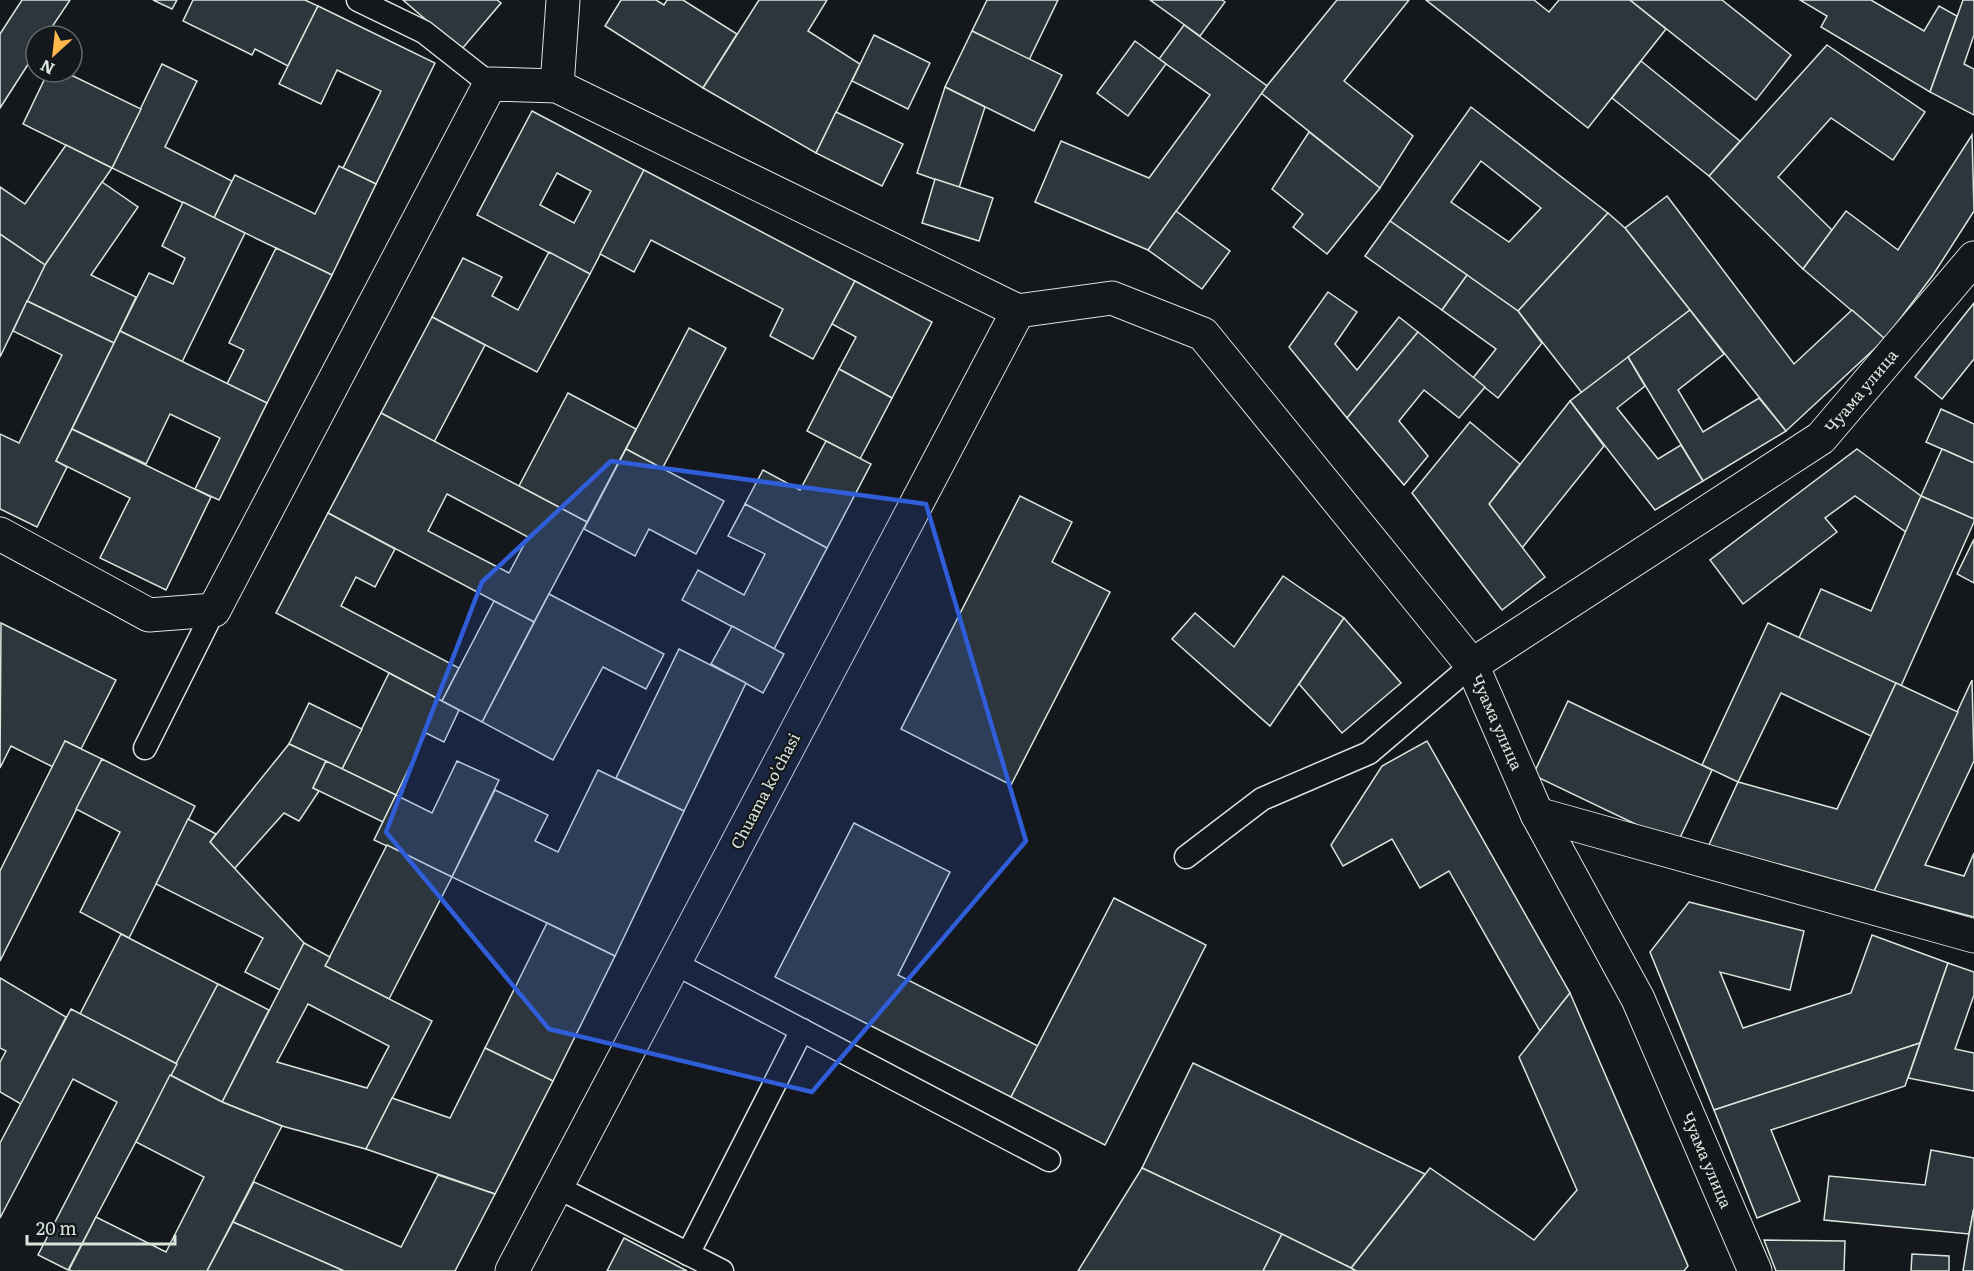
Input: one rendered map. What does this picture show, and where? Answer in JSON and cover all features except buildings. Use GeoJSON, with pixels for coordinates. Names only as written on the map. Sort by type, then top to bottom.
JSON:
{"type":"FeatureCollection","features":[{"type":"Feature","properties":{"kind":"street"},"geometry":{"type":"LineString","coordinates":[[557,86],[563,0]]}},
{"type":"Feature","properties":{"kind":"street"},"geometry":{"type":"LineString","coordinates":[[0,534],[149,615],[214,610],[490,84],[557,86],[1018,311],[1112,298],[1203,334],[1472,665]]}},
{"type":"Feature","properties":{"kind":"street","name":"Чуама улица"},"geometry":{"type":"LineString","coordinates":[[1755,1271],[1638,999],[1537,814],[1472,665],[1821,438],[1974,258]]}},
{"type":"Feature","properties":{"kind":"street","name":"Chuama ko'chasi"},"geometry":{"type":"LineString","coordinates":[[512,1271],[1018,311]]}},
{"type":"Feature","properties":{"kind":"street"},"geometry":{"type":"LineString","coordinates":[[1537,814],[1974,936]]}},
{"type":"Feature","properties":{"kind":"lane"},"geometry":{"type":"LineString","coordinates":[[358,0],[424,32],[490,84]]}},
{"type":"Feature","properties":{"kind":"lane"},"geometry":{"type":"LineString","coordinates":[[145,748],[214,610]]}},
{"type":"Feature","properties":{"kind":"lane"},"geometry":{"type":"LineString","coordinates":[[1186,857],[1262,799],[1369,753],[1472,665]]}},
{"type":"Feature","properties":{"kind":"lane"},"geometry":{"type":"LineString","coordinates":[[674,963],[1049,1160]]}},
{"type":"Feature","properties":{"kind":"lane"},"geometry":{"type":"LineString","coordinates":[[688,1254],[802,1030]]}},
{"type":"Feature","properties":{"kind":"lane"},"geometry":{"type":"LineString","coordinates":[[557,1187],[722,1271]]}},
{"type":"Feature","properties":{"kind":"highlighted area"},"geometry":{"type":"Polygon","coordinates":[[[611,461],[926,504],[1026,841],[812,1092],[549,1029],[386,832],[482,582],[611,461]]]}}]}
